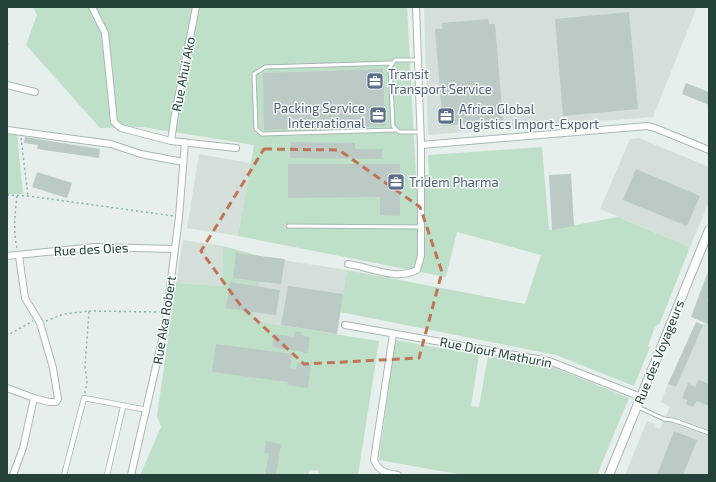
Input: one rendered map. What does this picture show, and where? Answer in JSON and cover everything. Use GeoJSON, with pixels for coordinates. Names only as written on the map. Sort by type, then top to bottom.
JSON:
{"type":"FeatureCollection","features":[{"type":"Feature","properties":{"kind":"street"},"geometry":{"type":"LineString","coordinates":[[92,7],[105,32],[114,122],[121,128],[172,141],[236,148]]}},
{"type":"Feature","properties":{"kind":"street","name":"Rue Ahui Ako"},"geometry":{"type":"LineString","coordinates":[[172,141],[177,100],[196,7]]}},
{"type":"Feature","properties":{"kind":"street"},"geometry":{"type":"LineString","coordinates":[[348,264],[364,266],[399,276],[417,270],[421,256],[421,144],[416,7]]}},
{"type":"Feature","properties":{"kind":"street"},"geometry":{"type":"LineString","coordinates":[[7,85],[35,92]]}},
{"type":"Feature","properties":{"kind":"street"},"geometry":{"type":"LineString","coordinates":[[421,144],[647,126],[709,150]]}},
{"type":"Feature","properties":{"kind":"street"},"geometry":{"type":"LineString","coordinates":[[7,130],[111,144],[142,154],[183,162]]}},
{"type":"Feature","properties":{"kind":"street","name":"Rue Aka Robert"},"geometry":{"type":"LineString","coordinates":[[131,475],[168,312],[179,217],[184,142]]}},
{"type":"Feature","properties":{"kind":"street","name":"Rue des Voyageurs"},"geometry":{"type":"LineString","coordinates":[[609,475],[709,230]]}},
{"type":"Feature","properties":{"kind":"street","name":"Rue des Oies"},"geometry":{"type":"LineString","coordinates":[[7,256],[19,256],[59,250],[95,247],[175,249]]}},
{"type":"Feature","properties":{"kind":"street"},"geometry":{"type":"LineString","coordinates":[[7,388],[49,402],[56,402],[58,399],[53,368],[39,321],[25,298],[19,256]]}},
{"type":"Feature","properties":{"kind":"street","name":"Rue Diouf Mathurin"},"geometry":{"type":"LineString","coordinates":[[345,325],[549,361],[641,397]]}},
{"type":"Feature","properties":{"kind":"street"},"geometry":{"type":"LineString","coordinates":[[393,334],[374,460],[377,468],[384,473],[398,475]]}},
{"type":"Feature","properties":{"kind":"street"},"geometry":{"type":"LineString","coordinates":[[13,475],[23,448],[34,398]]}},
{"type":"Feature","properties":{"kind":"street"},"geometry":{"type":"LineString","coordinates":[[64,475],[84,398],[123,407],[146,410]]}},
{"type":"Feature","properties":{"kind":"street"},"geometry":{"type":"LineString","coordinates":[[107,475],[115,434],[123,407]]}},
{"type":"Feature","properties":{"kind":"lane"},"geometry":{"type":"LineString","coordinates":[[418,60],[395,60],[392,63],[265,67],[258,70],[254,74],[256,129],[262,134],[395,130],[399,132],[420,132]]}},
{"type":"Feature","properties":{"kind":"lane"},"geometry":{"type":"LineString","coordinates":[[392,63],[390,67],[392,112],[393,126],[395,130]]}},
{"type":"Feature","properties":{"kind":"lane"},"geometry":{"type":"LineString","coordinates":[[288,226],[421,227]]}},
{"type":"Feature","properties":{"kind":"lane"},"geometry":{"type":"LineString","coordinates":[[638,406],[664,419],[673,420],[709,433]]}},
{"type":"Feature","properties":{"kind":"path"},"geometry":{"type":"LineString","coordinates":[[7,45],[10,41]]}},
{"type":"Feature","properties":{"kind":"path"},"geometry":{"type":"LineString","coordinates":[[20,132],[28,196]]}},
{"type":"Feature","properties":{"kind":"path"},"geometry":{"type":"LineString","coordinates":[[7,195],[28,196],[179,217]]}},
{"type":"Feature","properties":{"kind":"path"},"geometry":{"type":"LineString","coordinates":[[17,196],[14,217],[15,237],[19,256]]}},
{"type":"Feature","properties":{"kind":"path"},"geometry":{"type":"LineString","coordinates":[[84,398],[87,381],[85,367],[89,311]]}},
{"type":"Feature","properties":{"kind":"path"},"geometry":{"type":"LineString","coordinates":[[7,334],[39,321],[64,314],[89,311],[168,312]]}},
{"type":"Feature","properties":{"kind":"highlighted area"},"geometry":{"type":"Polygon","coordinates":[[[264,149],[339,150],[420,207],[442,272],[419,358],[304,364],[241,306],[201,251],[264,149]]]}},
{"type":"Feature","properties":{"kind":"shaded area"},"geometry":{"type":"Polygon","coordinates":[[[424,7],[697,7],[653,117],[428,135],[424,7]]]}},
{"type":"Feature","properties":{"kind":"shaded area"},"geometry":{"type":"Polygon","coordinates":[[[639,138],[709,167],[709,202],[690,247],[600,209],[630,139],[639,138]]]}},
{"type":"Feature","properties":{"kind":"shaded area"},"geometry":{"type":"Polygon","coordinates":[[[199,154],[251,163],[238,236],[187,228],[199,154]]]}},
{"type":"Feature","properties":{"kind":"shaded area"},"geometry":{"type":"Polygon","coordinates":[[[183,240],[223,246],[222,286],[176,283],[183,240]]]}},
{"type":"Feature","properties":{"kind":"shaded area"},"geometry":{"type":"Polygon","coordinates":[[[263,257],[347,270],[337,334],[317,331],[250,338],[263,257]]]}},
{"type":"Feature","properties":{"kind":"shaded area"},"geometry":{"type":"Polygon","coordinates":[[[709,269],[709,475],[625,475],[647,421],[656,424],[655,427],[660,429],[670,407],[661,402],[668,384],[704,322],[691,317],[709,269]]]}},
{"type":"Feature","properties":{"kind":"green space"},"geometry":{"type":"Polygon","coordinates":[[[33,7],[407,7],[416,176],[429,175],[428,155],[542,147],[549,230],[618,217],[690,247],[660,323],[655,327],[648,346],[650,347],[634,386],[556,355],[340,312],[347,270],[525,304],[541,255],[457,232],[446,277],[238,236],[254,145],[142,127],[100,128],[26,45],[37,15],[33,7]]]}},
{"type":"Feature","properties":{"kind":"green space"},"geometry":{"type":"Polygon","coordinates":[[[7,133],[17,134],[23,194],[7,194],[7,133]]]}},
{"type":"Feature","properties":{"kind":"green space"},"geometry":{"type":"Polygon","coordinates":[[[223,246],[263,257],[253,321],[379,341],[358,475],[318,475],[319,471],[310,470],[308,475],[140,475],[161,427],[157,416],[176,283],[222,286],[223,246]]]}},
{"type":"Feature","properties":{"kind":"green space"},"geometry":{"type":"Polygon","coordinates":[[[395,340],[479,355],[471,406],[479,407],[488,356],[550,366],[629,398],[597,475],[463,475],[379,460],[395,340]]]}},
{"type":"Feature","properties":{"kind":"building"},"geometry":{"type":"Polygon","coordinates":[[[629,12],[638,109],[563,116],[555,19],[629,12]]]}},
{"type":"Feature","properties":{"kind":"building"},"geometry":{"type":"Polygon","coordinates":[[[488,19],[489,24],[495,24],[503,121],[443,126],[435,29],[442,29],[442,23],[488,19]]]}},
{"type":"Feature","properties":{"kind":"building"},"geometry":{"type":"Polygon","coordinates":[[[383,69],[385,126],[264,130],[263,73],[383,69]]]}},
{"type":"Feature","properties":{"kind":"building"},"geometry":{"type":"Polygon","coordinates":[[[686,83],[709,92],[709,105],[682,94],[686,83]]]}},
{"type":"Feature","properties":{"kind":"building"},"geometry":{"type":"Polygon","coordinates":[[[25,137],[100,149],[99,158],[37,149],[38,145],[24,143],[25,137]]]}},
{"type":"Feature","properties":{"kind":"building"},"geometry":{"type":"Polygon","coordinates":[[[291,142],[355,143],[355,149],[382,149],[382,159],[290,158],[291,142]]]}},
{"type":"Feature","properties":{"kind":"building"},"geometry":{"type":"Polygon","coordinates":[[[288,164],[400,164],[400,216],[380,215],[380,197],[288,198],[288,164]]]}},
{"type":"Feature","properties":{"kind":"building"},"geometry":{"type":"Polygon","coordinates":[[[636,169],[700,196],[687,226],[623,200],[636,169]]]}},
{"type":"Feature","properties":{"kind":"building"},"geometry":{"type":"Polygon","coordinates":[[[37,172],[72,183],[67,198],[32,187],[37,172]]]}},
{"type":"Feature","properties":{"kind":"building"},"geometry":{"type":"Polygon","coordinates":[[[571,174],[574,226],[552,230],[549,175],[571,174]]]}},
{"type":"Feature","properties":{"kind":"building"},"geometry":{"type":"Polygon","coordinates":[[[236,253],[285,259],[281,284],[233,278],[236,253]]]}},
{"type":"Feature","properties":{"kind":"building"},"geometry":{"type":"Polygon","coordinates":[[[709,269],[709,295],[707,300],[709,301],[709,324],[691,317],[709,269]]]}},
{"type":"Feature","properties":{"kind":"building"},"geometry":{"type":"Polygon","coordinates":[[[230,282],[280,290],[276,315],[226,308],[230,282]]]}},
{"type":"Feature","properties":{"kind":"building"},"geometry":{"type":"Polygon","coordinates":[[[288,286],[343,294],[337,334],[281,325],[288,286]]]}},
{"type":"Feature","properties":{"kind":"building"},"geometry":{"type":"Polygon","coordinates":[[[696,322],[703,325],[676,387],[668,384],[696,322]]]}},
{"type":"Feature","properties":{"kind":"building"},"geometry":{"type":"Polygon","coordinates":[[[295,331],[301,332],[301,335],[310,337],[308,353],[272,347],[274,334],[294,337],[295,331]]]}},
{"type":"Feature","properties":{"kind":"building"},"geometry":{"type":"Polygon","coordinates":[[[216,344],[292,354],[290,368],[296,369],[297,362],[311,364],[308,388],[287,385],[288,382],[212,372],[216,344]]]}},
{"type":"Feature","properties":{"kind":"building"},"geometry":{"type":"Polygon","coordinates":[[[699,380],[709,384],[709,406],[697,401],[693,407],[686,404],[687,400],[682,398],[688,383],[695,387],[699,380]]]}},
{"type":"Feature","properties":{"kind":"building"},"geometry":{"type":"Polygon","coordinates":[[[674,431],[697,440],[683,475],[657,475],[674,431]]]}},
{"type":"Feature","properties":{"kind":"building"},"geometry":{"type":"Polygon","coordinates":[[[266,441],[281,444],[276,475],[265,475],[269,454],[264,453],[266,441]]]}},
{"type":"Feature","properties":{"kind":"place","name":"Transit Transport Service"},"geometry":{"type":"Point","coordinates":[375,81]}},
{"type":"Feature","properties":{"kind":"place","name":"Packing Service International"},"geometry":{"type":"Point","coordinates":[378,115]}},
{"type":"Feature","properties":{"kind":"place","name":"Africa Global Logistics Import-Export"},"geometry":{"type":"Point","coordinates":[446,116]}},
{"type":"Feature","properties":{"kind":"place","name":"Tridem Pharma"},"geometry":{"type":"Point","coordinates":[396,182]}}]}
